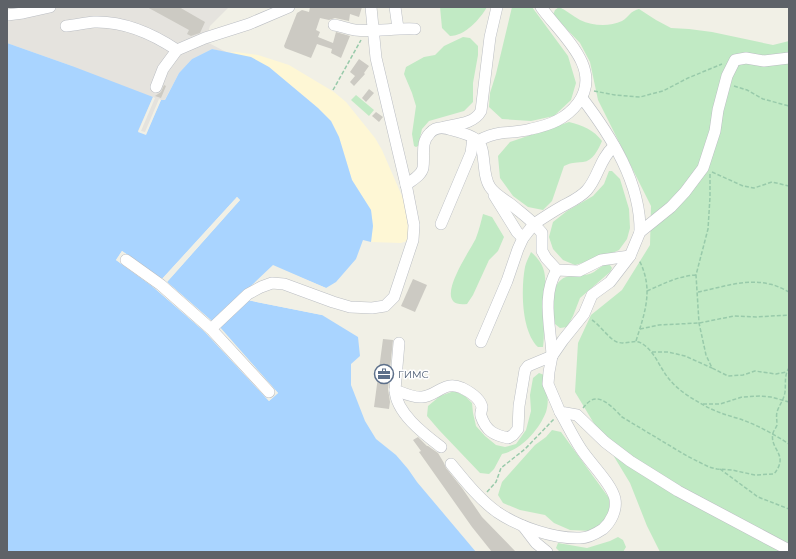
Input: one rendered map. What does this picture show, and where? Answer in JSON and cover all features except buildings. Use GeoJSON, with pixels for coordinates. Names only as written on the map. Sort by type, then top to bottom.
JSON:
{"type":"FeatureCollection","features":[{"type":"Feature","properties":{"kind":"street"},"geometry":{"type":"LineString","coordinates":[[7,15],[23,14],[50,7]]}},
{"type":"Feature","properties":{"kind":"street"},"geometry":{"type":"LineString","coordinates":[[156,87],[163,69],[177,50],[205,38],[249,24],[289,7]]}},
{"type":"Feature","properties":{"kind":"street"},"geometry":{"type":"LineString","coordinates":[[211,329],[248,294],[272,283],[284,284],[350,307],[372,308],[384,306],[394,296],[413,240],[414,224],[376,58],[371,31],[371,7]]}},
{"type":"Feature","properties":{"kind":"street"},"geometry":{"type":"LineString","coordinates":[[395,7],[398,28]]}},
{"type":"Feature","properties":{"kind":"street"},"geometry":{"type":"LineString","coordinates":[[406,185],[417,177],[423,168],[423,146],[430,131],[470,121],[478,117],[481,111],[490,37],[497,7]]}},
{"type":"Feature","properties":{"kind":"street"},"geometry":{"type":"LineString","coordinates":[[475,139],[501,133],[530,130],[552,124],[565,117],[573,110],[584,94],[587,76],[584,65],[575,49],[541,7]]}},
{"type":"Feature","properties":{"kind":"street"},"geometry":{"type":"LineString","coordinates":[[66,26],[95,22],[119,24],[141,30],[162,40],[177,50]]}},
{"type":"Feature","properties":{"kind":"street"},"geometry":{"type":"LineString","coordinates":[[334,24],[355,30],[371,31],[398,28],[415,29]]}},
{"type":"Feature","properties":{"kind":"street"},"geometry":{"type":"LineString","coordinates":[[640,232],[671,207],[703,168],[715,131],[718,110],[725,84],[731,66],[735,60],[746,58],[764,61],[789,58]]}},
{"type":"Feature","properties":{"kind":"street"},"geometry":{"type":"LineString","coordinates":[[395,390],[416,397],[423,397],[444,387],[454,386],[461,388],[477,398],[482,407],[481,415],[488,430],[508,438],[518,430],[519,406],[525,370],[528,366],[552,356],[584,314],[592,295],[610,282],[630,256],[640,232],[640,220],[631,182],[614,146],[584,94]]}},
{"type":"Feature","properties":{"kind":"street"},"geometry":{"type":"LineString","coordinates":[[444,127],[475,139],[482,149],[484,175],[490,188],[517,232],[523,238]]}},
{"type":"Feature","properties":{"kind":"street"},"geometry":{"type":"LineString","coordinates":[[441,224],[471,153],[475,139]]}},
{"type":"Feature","properties":{"kind":"street"},"geometry":{"type":"LineString","coordinates":[[481,342],[507,282],[523,238],[534,224],[587,191],[593,182],[607,152],[614,146]]}},
{"type":"Feature","properties":{"kind":"street"},"geometry":{"type":"LineString","coordinates":[[490,188],[534,224],[542,233],[542,251],[557,270],[579,271],[601,260],[630,256]]}},
{"type":"Feature","properties":{"kind":"street"},"geometry":{"type":"LineString","coordinates":[[126,260],[162,285],[211,329],[270,392]]}},
{"type":"Feature","properties":{"kind":"street"},"geometry":{"type":"LineString","coordinates":[[451,464],[481,499],[497,512],[523,526],[558,536],[582,538],[597,533],[606,526],[612,518],[615,500],[612,490],[580,449],[560,412],[548,384],[552,356],[552,338],[547,311],[553,277],[557,270]]}},
{"type":"Feature","properties":{"kind":"street"},"geometry":{"type":"LineString","coordinates":[[400,343],[395,390],[395,396],[398,404],[422,432],[441,447]]}},
{"type":"Feature","properties":{"kind":"street"},"geometry":{"type":"LineString","coordinates":[[560,412],[578,416],[593,432],[630,461],[678,490],[789,550]]}},
{"type":"Feature","properties":{"kind":"street"},"geometry":{"type":"LineString","coordinates":[[523,526],[536,543],[547,552]]}},
{"type":"Feature","properties":{"kind":"path"},"geometry":{"type":"LineString","coordinates":[[333,90],[360,41],[371,31]]}},
{"type":"Feature","properties":{"kind":"path"},"geometry":{"type":"LineString","coordinates":[[584,94],[640,97],[663,91],[688,78],[735,60]]}},
{"type":"Feature","properties":{"kind":"path"},"geometry":{"type":"LineString","coordinates":[[725,84],[747,90],[763,99],[789,106]]}},
{"type":"Feature","properties":{"kind":"path"},"geometry":{"type":"LineString","coordinates":[[712,368],[706,355],[698,323],[698,292],[696,275],[708,229],[710,197],[709,171],[743,186],[754,188],[772,182],[789,186]]}},
{"type":"Feature","properties":{"kind":"path"},"geometry":{"type":"LineString","coordinates":[[630,256],[638,257],[644,270],[647,291],[646,310],[636,341]]}},
{"type":"Feature","properties":{"kind":"path"},"geometry":{"type":"LineString","coordinates":[[647,291],[676,278],[696,275]]}},
{"type":"Feature","properties":{"kind":"path"},"geometry":{"type":"LineString","coordinates":[[698,292],[739,283],[769,284],[789,292]]}},
{"type":"Feature","properties":{"kind":"path"},"geometry":{"type":"LineString","coordinates":[[584,314],[595,322],[616,342],[626,344],[636,341],[640,342],[652,352],[669,379],[701,404],[720,414],[741,420],[773,434],[789,444]]}},
{"type":"Feature","properties":{"kind":"path"},"geometry":{"type":"LineString","coordinates":[[640,329],[659,325],[698,323],[734,316],[756,317],[789,315]]}},
{"type":"Feature","properties":{"kind":"path"},"geometry":{"type":"LineString","coordinates":[[652,352],[668,352],[685,356],[728,376],[743,375],[755,371],[776,374],[786,372]]}},
{"type":"Feature","properties":{"kind":"path"},"geometry":{"type":"LineString","coordinates":[[578,416],[589,401],[594,399],[602,401],[614,408],[622,417],[687,456],[709,467],[732,470],[756,476],[774,474],[780,463],[780,457],[774,444],[773,434],[776,426],[777,411],[783,402],[786,372],[789,368]]}},
{"type":"Feature","properties":{"kind":"path"},"geometry":{"type":"LineString","coordinates":[[701,404],[720,404],[742,397],[760,396],[771,397],[783,402],[789,402]]}},
{"type":"Feature","properties":{"kind":"path"},"geometry":{"type":"LineString","coordinates":[[481,499],[496,482],[501,468],[525,449],[560,412]]}},
{"type":"Feature","properties":{"kind":"path"},"geometry":{"type":"LineString","coordinates":[[720,469],[758,497],[789,509]]}},
{"type":"Feature","properties":{"kind":"shaded area"},"geometry":{"type":"Polygon","coordinates":[[[7,7],[229,7],[210,26],[205,41],[228,53],[212,49],[192,59],[179,73],[146,135],[138,132],[72,66],[7,43],[7,7]]]}},
{"type":"Feature","properties":{"kind":"green space"},"geometry":{"type":"Polygon","coordinates":[[[440,7],[487,7],[472,26],[461,33],[450,36],[442,28],[440,7]]]}},
{"type":"Feature","properties":{"kind":"green space"},"geometry":{"type":"Polygon","coordinates":[[[512,7],[532,7],[568,56],[576,83],[571,100],[554,116],[531,121],[502,119],[489,107],[490,93],[512,7]]]}},
{"type":"Feature","properties":{"kind":"green space"},"geometry":{"type":"Polygon","coordinates":[[[559,7],[580,20],[596,25],[617,23],[639,9],[671,28],[712,32],[773,45],[789,41],[789,552],[660,552],[647,526],[630,483],[575,392],[578,343],[591,315],[622,290],[650,245],[651,206],[598,100],[590,62],[580,43],[553,15],[555,10],[559,7]]]}},
{"type":"Feature","properties":{"kind":"green space"},"geometry":{"type":"Polygon","coordinates":[[[463,37],[470,38],[478,46],[478,55],[473,83],[473,102],[464,111],[429,121],[422,129],[418,146],[416,147],[414,146],[412,134],[416,106],[404,74],[406,67],[424,57],[435,55],[444,46],[463,37]]]}},
{"type":"Feature","properties":{"kind":"green space"},"geometry":{"type":"Polygon","coordinates":[[[356,95],[374,110],[369,116],[351,100],[356,95]]]}},
{"type":"Feature","properties":{"kind":"green space"},"geometry":{"type":"Polygon","coordinates":[[[569,122],[583,126],[599,137],[602,141],[590,160],[571,163],[564,166],[552,201],[543,210],[528,207],[513,196],[500,178],[498,156],[510,142],[569,122]]]}},
{"type":"Feature","properties":{"kind":"green space"},"geometry":{"type":"Polygon","coordinates":[[[609,171],[612,171],[620,179],[629,209],[630,228],[627,239],[619,250],[604,257],[575,265],[563,260],[553,249],[549,237],[553,222],[567,211],[593,196],[604,184],[609,171]]]}},
{"type":"Feature","properties":{"kind":"green space"},"geometry":{"type":"Polygon","coordinates":[[[483,214],[492,217],[504,237],[498,251],[489,260],[473,295],[467,304],[456,303],[451,297],[451,288],[461,265],[476,238],[483,214]]]}},
{"type":"Feature","properties":{"kind":"green space"},"geometry":{"type":"Polygon","coordinates":[[[531,252],[541,264],[545,276],[543,347],[538,347],[532,340],[525,320],[523,286],[525,265],[531,252]]]}},
{"type":"Feature","properties":{"kind":"green space"},"geometry":{"type":"Polygon","coordinates":[[[604,265],[610,265],[612,268],[610,272],[580,298],[567,327],[560,328],[555,324],[553,312],[553,298],[557,285],[566,277],[591,274],[604,265]]]}},
{"type":"Feature","properties":{"kind":"green space"},"geometry":{"type":"Polygon","coordinates":[[[539,373],[544,375],[548,398],[546,412],[543,419],[534,432],[522,444],[509,452],[502,454],[494,469],[489,474],[480,473],[427,416],[428,406],[440,396],[454,391],[465,396],[472,403],[476,426],[485,436],[496,445],[505,447],[516,444],[526,430],[531,411],[530,395],[533,378],[539,373]]]}},
{"type":"Feature","properties":{"kind":"green space"},"geometry":{"type":"Polygon","coordinates":[[[552,430],[561,432],[609,498],[610,512],[604,521],[592,531],[570,530],[554,523],[545,515],[520,510],[503,503],[498,495],[502,482],[535,445],[546,437],[552,430]]]}},
{"type":"Feature","properties":{"kind":"green space"},"geometry":{"type":"Polygon","coordinates":[[[618,537],[623,540],[626,547],[623,552],[560,552],[556,548],[558,543],[587,548],[618,537]]]}},
{"type":"Feature","properties":{"kind":"sand"},"geometry":{"type":"Polygon","coordinates":[[[236,52],[258,55],[289,65],[334,92],[346,102],[375,138],[382,150],[405,203],[409,237],[407,241],[401,243],[371,242],[373,226],[371,210],[352,180],[339,137],[331,121],[318,108],[269,67],[228,53],[236,52]]]}},
{"type":"Feature","properties":{"kind":"water"},"geometry":{"type":"Polygon","coordinates":[[[7,43],[153,97],[138,131],[146,134],[161,100],[165,100],[179,73],[192,59],[212,49],[251,57],[269,67],[318,108],[331,121],[339,137],[352,180],[371,210],[373,226],[371,242],[363,240],[356,259],[336,282],[326,288],[273,266],[213,322],[167,282],[240,200],[237,197],[162,279],[122,251],[116,260],[152,286],[205,332],[269,401],[278,393],[218,326],[247,300],[322,315],[358,337],[360,356],[351,364],[351,385],[365,421],[376,439],[396,455],[476,552],[7,552],[7,43]]]}},
{"type":"Feature","properties":{"kind":"pier"},"geometry":{"type":"Polygon","coordinates":[[[153,97],[155,98],[141,131],[145,132],[159,99],[161,100],[146,135],[138,132],[153,97]]]}},
{"type":"Feature","properties":{"kind":"pier"},"geometry":{"type":"Polygon","coordinates":[[[237,197],[240,200],[167,282],[213,322],[273,265],[326,288],[325,290],[274,268],[213,324],[165,282],[237,200],[163,281],[123,254],[118,260],[153,285],[206,331],[269,399],[275,393],[217,327],[247,298],[322,313],[322,315],[247,300],[219,326],[278,393],[269,401],[205,332],[152,286],[116,260],[122,251],[162,279],[237,197]]]}},
{"type":"Feature","properties":{"kind":"place","name":"ГИМС"},"geometry":{"type":"Point","coordinates":[384,374]}}]}
